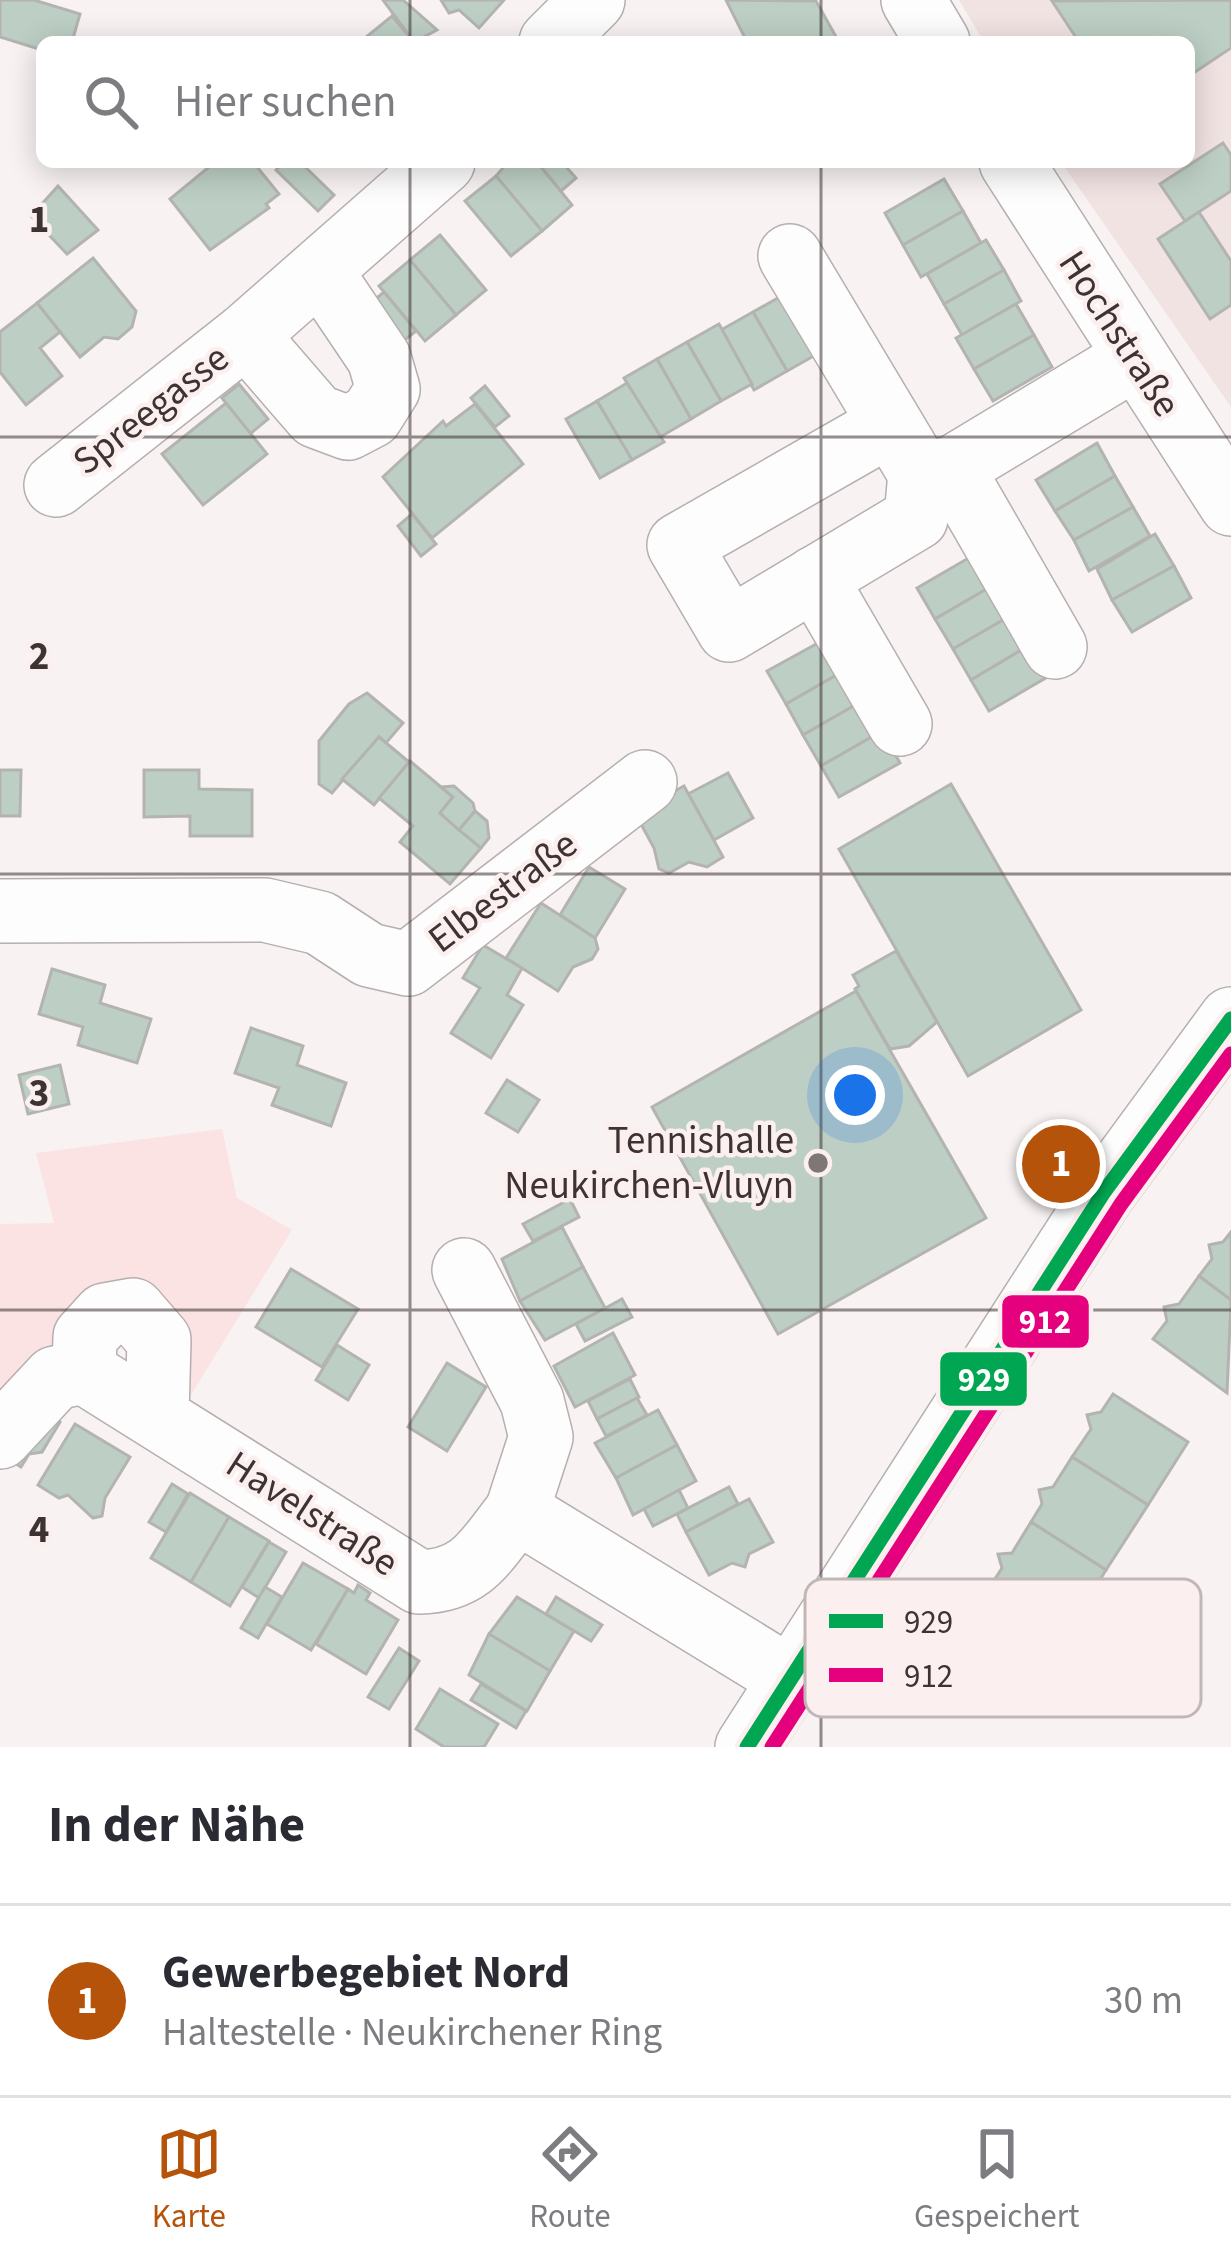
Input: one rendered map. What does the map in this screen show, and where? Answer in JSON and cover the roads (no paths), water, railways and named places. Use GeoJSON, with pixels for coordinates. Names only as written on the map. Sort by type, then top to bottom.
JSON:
{"type":"FeatureCollection","features":[{"type":"Feature","properties":{"kind":"street"},"geometry":{"type":"LineString","coordinates":[[557,36],[592,0]]}},
{"type":"Feature","properties":{"kind":"street"},"geometry":{"type":"LineString","coordinates":[[913,0],[934,36]]}},
{"type":"Feature","properties":{"kind":"street","name":"Spreegasse"},"geometry":{"type":"LineString","coordinates":[[56,484],[321,272],[436,168]]}},
{"type":"Feature","properties":{"kind":"street","name":"Hochstraße"},"geometry":{"type":"LineString","coordinates":[[1015,168],[1133,359],[1231,504]]}},
{"type":"Feature","properties":{"kind":"street"},"geometry":{"type":"LineString","coordinates":[[790,256],[920,455],[1055,647]]}},
{"type":"Feature","properties":{"kind":"street","name":"Spreegasse"},"geometry":{"type":"LineString","coordinates":[[246,334],[316,416],[348,428],[371,416],[388,389],[379,358],[321,272]]}},
{"type":"Feature","properties":{"kind":"street"},"geometry":{"type":"LineString","coordinates":[[920,455],[916,518],[729,630],[679,545],[920,455],[1133,359]]}},
{"type":"Feature","properties":{"kind":"street"},"geometry":{"type":"LineString","coordinates":[[815,578],[900,724]]}},
{"type":"Feature","properties":{"kind":"street","name":"Elbestraße"},"geometry":{"type":"LineString","coordinates":[[0,911],[265,910],[320,922],[369,955],[409,964],[645,782]]}},
{"type":"Feature","properties":{"kind":"street"},"geometry":{"type":"LineString","coordinates":[[852,1579],[1103,1192],[1231,1018]]}},
{"type":"Feature","properties":{"kind":"street","name":"Havelstraße"},"geometry":{"type":"LineString","coordinates":[[0,1437],[56,1378],[84,1372],[419,1582],[449,1582],[472,1566],[518,1510],[541,1437],[532,1402],[464,1270]]}},
{"type":"Feature","properties":{"kind":"street"},"geometry":{"type":"LineString","coordinates":[[518,1510],[788,1677]]}},
{"type":"Feature","properties":{"kind":"street"},"geometry":{"type":"LineString","coordinates":[[747,1747],[805,1651]]}},
{"type":"Feature","properties":{"kind":"place","name":"Tennishalle Neukirchen-Vluyn"},"geometry":{"type":"Point","coordinates":[818,1163]}},
{"type":"Feature","properties":{"kind":"place","name":"Gewerbegebiet Nord"},"geometry":{"type":"Point","coordinates":[1061,1164]}}]}
